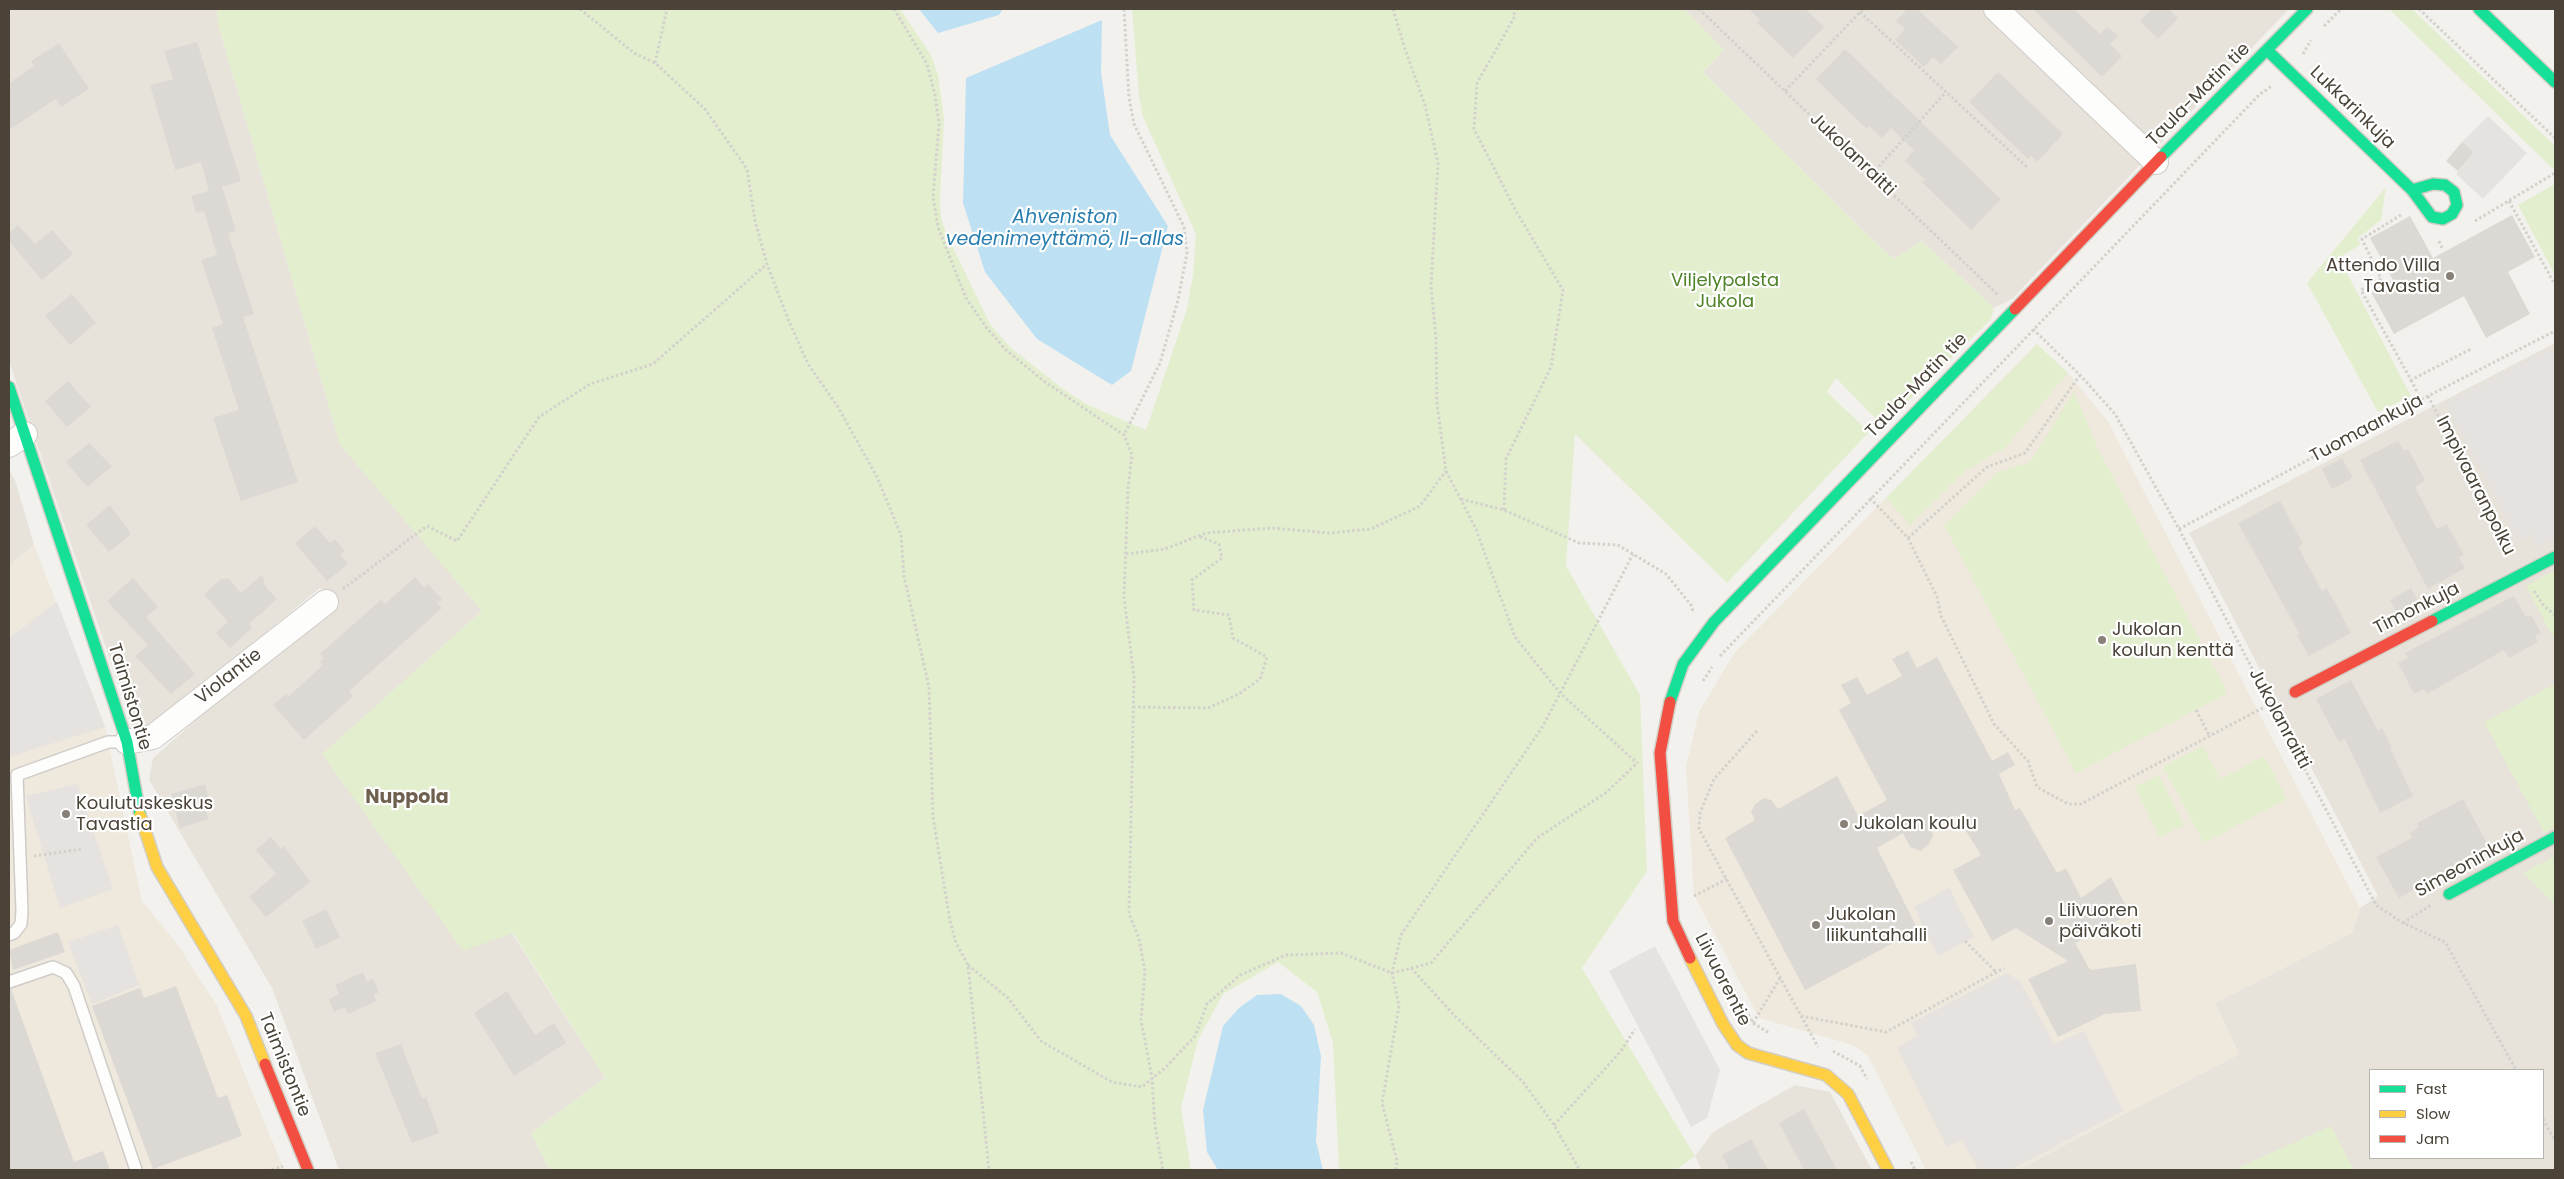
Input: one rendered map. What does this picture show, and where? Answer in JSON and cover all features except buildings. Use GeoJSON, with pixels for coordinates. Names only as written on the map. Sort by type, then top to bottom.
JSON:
{"type":"FeatureCollection","features":[{"type":"Feature","properties":{"kind":"street"},"geometry":{"type":"LineString","coordinates":[[1996,9],[2156,162]]}},
{"type":"Feature","properties":{"kind":"street","name":"Taula-Matin tie"},"geometry":{"type":"LineString","coordinates":[[1668,840],[1660,753],[1666,713],[1680,672],[1701,638],[2156,162],[2268,51],[2307,9]]}},
{"type":"Feature","properties":{"kind":"street"},"geometry":{"type":"LineString","coordinates":[[2479,9],[2555,82]]}},
{"type":"Feature","properties":{"kind":"street","name":"Lukkarinkuja"},"geometry":{"type":"LineString","coordinates":[[2268,51],[2412,190],[2432,217],[2443,219],[2452,214],[2457,205],[2454,192],[2445,185],[2433,184],[2412,190]]}},
{"type":"Feature","properties":{"kind":"street","name":"Taimistontie"},"geometry":{"type":"LineString","coordinates":[[9,387],[17,440],[127,742],[138,810],[157,867],[246,1016],[308,1170]]}},
{"type":"Feature","properties":{"kind":"street","name":"Timonkuja"},"geometry":{"type":"LineString","coordinates":[[2295,692],[2555,557]]}},
{"type":"Feature","properties":{"kind":"street","name":"Violantie"},"geometry":{"type":"LineString","coordinates":[[127,742],[153,737],[326,602]]}},
{"type":"Feature","properties":{"kind":"street","name":"Simeoninkuja"},"geometry":{"type":"LineString","coordinates":[[2448,894],[2555,837]]}},
{"type":"Feature","properties":{"kind":"street","name":"Liivuorentie"},"geometry":{"type":"LineString","coordinates":[[1668,840],[1674,922],[1682,943],[1723,1024],[1736,1045],[1748,1053],[1826,1075],[1848,1094],[1888,1170]]}},
{"type":"Feature","properties":{"kind":"lane"},"geometry":{"type":"LineString","coordinates":[[9,935],[14,934],[21,924],[22,911],[17,775],[108,742],[127,742]]}},
{"type":"Feature","properties":{"kind":"lane"},"geometry":{"type":"LineString","coordinates":[[9,982],[53,967],[66,973],[79,984],[136,1170]]}},
{"type":"Feature","properties":{"kind":"path"},"geometry":{"type":"LineString","coordinates":[[580,9],[634,53],[655,62],[704,109],[747,169],[755,221],[767,264],[808,364],[838,407],[877,477],[901,535],[904,576],[930,687],[933,817],[950,921],[956,943],[968,965],[1008,998],[1041,1042],[1112,1082],[1142,1087],[1175,1058],[1195,1036],[1207,1004],[1240,975],[1286,954],[1341,953],[1392,973],[1431,963],[1537,838],[1607,792],[1637,763],[1660,753]]}},
{"type":"Feature","properties":{"kind":"path"},"geometry":{"type":"LineString","coordinates":[[655,62],[667,9]]}},
{"type":"Feature","properties":{"kind":"path"},"geometry":{"type":"LineString","coordinates":[[894,9],[927,64],[935,94],[939,124],[933,197],[938,226],[966,298],[986,327],[1006,350],[1045,382],[1124,435],[1132,455],[1124,597],[1134,676],[1129,914],[1139,938],[1145,972],[1142,1020],[1152,1078],[1155,1126],[1163,1170]]}},
{"type":"Feature","properties":{"kind":"path"},"geometry":{"type":"LineString","coordinates":[[1124,9],[1129,98],[1134,124],[1184,227],[1187,253],[1178,300],[1160,363],[1124,435]]}},
{"type":"Feature","properties":{"kind":"path"},"geometry":{"type":"LineString","coordinates":[[1393,9],[1405,49],[1426,105],[1438,162],[1431,286],[1436,338],[1437,404],[1446,471],[1476,529],[1516,637],[1560,693],[1637,763]]}},
{"type":"Feature","properties":{"kind":"path"},"geometry":{"type":"LineString","coordinates":[[1504,510],[1506,459],[1551,367],[1563,290],[1516,211],[1474,130],[1478,84],[1515,16],[1513,9]]}},
{"type":"Feature","properties":{"kind":"path","name":"Jukolanraitti"},"geometry":{"type":"LineString","coordinates":[[1699,9],[2006,302]]}},
{"type":"Feature","properties":{"kind":"path"},"geometry":{"type":"LineString","coordinates":[[1785,91],[1863,9]]}},
{"type":"Feature","properties":{"kind":"path"},"geometry":{"type":"LineString","coordinates":[[2323,28],[2341,9]]}},
{"type":"Feature","properties":{"kind":"path"},"geometry":{"type":"LineString","coordinates":[[2418,9],[2555,138]]}},
{"type":"Feature","properties":{"kind":"path"},"geometry":{"type":"LineString","coordinates":[[1860,12],[2028,168]]}},
{"type":"Feature","properties":{"kind":"path"},"geometry":{"type":"LineString","coordinates":[[1701,685],[1716,661],[1748,625],[1870,498],[2260,94],[2291,73],[2317,34]]}},
{"type":"Feature","properties":{"kind":"path"},"geometry":{"type":"LineString","coordinates":[[1872,174],[1946,92]]}},
{"type":"Feature","properties":{"kind":"path"},"geometry":{"type":"LineString","coordinates":[[2471,224],[2555,173]]}},
{"type":"Feature","properties":{"kind":"path"},"geometry":{"type":"LineString","coordinates":[[2509,201],[2555,285]]}},
{"type":"Feature","properties":{"kind":"path"},"geometry":{"type":"LineString","coordinates":[[2422,203],[2362,239],[2382,279],[2361,290],[2422,399]]}},
{"type":"Feature","properties":{"kind":"path"},"geometry":{"type":"LineString","coordinates":[[2440,242],[2448,238]]}},
{"type":"Feature","properties":{"kind":"path"},"geometry":{"type":"LineString","coordinates":[[326,602],[427,526],[457,541],[538,417],[590,384],[653,364],[767,264]]}},
{"type":"Feature","properties":{"kind":"path","name":"Jukolanraitti"},"geometry":{"type":"LineString","coordinates":[[2033,329],[2080,375],[2115,414],[2180,529],[2376,905],[2403,923],[2445,942],[2515,1069]]}},
{"type":"Feature","properties":{"kind":"path","name":"Tuomaankuja"},"geometry":{"type":"LineString","coordinates":[[2180,529],[2422,399],[2555,331]]}},
{"type":"Feature","properties":{"kind":"path"},"geometry":{"type":"LineString","coordinates":[[2412,380],[2471,349]]}},
{"type":"Feature","properties":{"kind":"path"},"geometry":{"type":"LineString","coordinates":[[1908,538],[1987,467],[2025,453],[2080,375]]}},
{"type":"Feature","properties":{"kind":"path","name":"Impivaaranpolku"},"geometry":{"type":"LineString","coordinates":[[2428,396],[2523,574],[2538,598],[2555,615]]}},
{"type":"Feature","properties":{"kind":"path"},"geometry":{"type":"LineString","coordinates":[[1126,554],[1165,549],[1206,533],[1272,528],[1329,533],[1371,529],[1420,506],[1446,471]]}},
{"type":"Feature","properties":{"kind":"path"},"geometry":{"type":"LineString","coordinates":[[1870,498],[1908,538],[1937,597],[1941,616],[1994,724],[2028,761],[2037,788],[2068,804],[2081,804],[2271,704]]}},
{"type":"Feature","properties":{"kind":"path"},"geometry":{"type":"LineString","coordinates":[[1461,499],[1504,510],[1578,543],[1618,545],[1666,574],[1691,605],[1701,638]]}},
{"type":"Feature","properties":{"kind":"path"},"geometry":{"type":"LineString","coordinates":[[1133,707],[1208,708],[1239,694],[1260,680],[1268,657],[1233,638],[1229,616],[1194,610],[1192,580],[1222,558],[1219,544],[1198,536]]}},
{"type":"Feature","properties":{"kind":"path"},"geometry":{"type":"LineString","coordinates":[[1396,1170],[1397,1161],[1382,1103],[1399,1006],[1392,973],[1401,935],[1543,726],[1633,554]]}},
{"type":"Feature","properties":{"kind":"path"},"geometry":{"type":"LineString","coordinates":[[2196,710],[2209,735]]}},
{"type":"Feature","properties":{"kind":"path"},"geometry":{"type":"LineString","coordinates":[[1757,731],[1714,780],[1700,813],[1699,829],[1818,1047]]}},
{"type":"Feature","properties":{"kind":"path"},"geometry":{"type":"LineString","coordinates":[[46,854],[82,849]]}},
{"type":"Feature","properties":{"kind":"path"},"geometry":{"type":"LineString","coordinates":[[1689,899],[1727,879]]}},
{"type":"Feature","properties":{"kind":"path","name":"Simeoninkuja"},"geometry":{"type":"LineString","coordinates":[[2403,923],[2448,894]]}},
{"type":"Feature","properties":{"kind":"path"},"geometry":{"type":"LineString","coordinates":[[1965,941],[1996,972]]}},
{"type":"Feature","properties":{"kind":"path"},"geometry":{"type":"LineString","coordinates":[[968,965],[989,1170]]}},
{"type":"Feature","properties":{"kind":"path"},"geometry":{"type":"LineString","coordinates":[[1411,968],[1454,1015],[1523,1082],[1554,1125],[1578,1167],[1576,1170]]}},
{"type":"Feature","properties":{"kind":"path"},"geometry":{"type":"LineString","coordinates":[[1801,1016],[1886,1032],[2004,968]]}},
{"type":"Feature","properties":{"kind":"path"},"geometry":{"type":"LineString","coordinates":[[1753,1023],[1780,978]]}},
{"type":"Feature","properties":{"kind":"path"},"geometry":{"type":"LineString","coordinates":[[1730,982],[1753,1023],[1774,1035]]}},
{"type":"Feature","properties":{"kind":"path"},"geometry":{"type":"LineString","coordinates":[[1554,1125],[1621,1052],[1635,1029]]}},
{"type":"Feature","properties":{"kind":"path"},"geometry":{"type":"LineString","coordinates":[[1809,1045],[1836,1052]]}},
{"type":"Feature","properties":{"kind":"path"},"geometry":{"type":"LineString","coordinates":[[2544,1121],[2555,1138]]}},
{"type":"Feature","properties":{"kind":"shaded area"},"geometry":{"type":"Polygon","coordinates":[[[9,9],[217,9],[218,24],[338,438],[482,611],[323,754],[512,933],[605,1078],[531,1133],[550,1170],[339,1170],[272,988],[149,780],[153,758],[238,683],[335,605],[320,588],[152,727],[133,728],[9,361],[9,9]]]}},
{"type":"Feature","properties":{"kind":"shaded area"},"geometry":{"type":"Polygon","coordinates":[[[1684,9],[2289,9],[2012,299],[1994,308],[1922,241],[1894,259],[1881,248],[1703,72],[1724,50],[1684,9]]]}},
{"type":"Feature","properties":{"kind":"shaded area"},"geometry":{"type":"Polygon","coordinates":[[[2488,116],[2527,153],[2483,199],[2456,174],[2474,152],[2462,142],[2488,116]]]}},
{"type":"Feature","properties":{"kind":"shaded area"},"geometry":{"type":"Polygon","coordinates":[[[2555,343],[2555,1170],[2017,1170],[2239,1054],[2215,1003],[2352,933],[2360,908],[2378,896],[2189,533],[2555,343]]]}},
{"type":"Feature","properties":{"kind":"shaded area"},"geometry":{"type":"Polygon","coordinates":[[[2037,344],[2068,373],[2107,420],[2360,908],[2352,933],[2215,1003],[2239,1054],[2017,1170],[1926,1170],[1868,1056],[1853,1045],[1759,1018],[1694,895],[1686,767],[1699,712],[1735,652],[2037,344]]]}},
{"type":"Feature","properties":{"kind":"shaded area"},"geometry":{"type":"Polygon","coordinates":[[[2551,349],[2555,356],[2555,538],[2538,547],[2531,534],[2518,541],[2446,403],[2551,349]]]}},
{"type":"Feature","properties":{"kind":"shaded area"},"geometry":{"type":"Polygon","coordinates":[[[9,470],[15,480],[34,545],[9,566],[9,470]]]}},
{"type":"Feature","properties":{"kind":"shaded area","name":"Koulutuskeskus Tavastia"},"geometry":{"type":"Polygon","coordinates":[[[34,545],[105,727],[142,901],[178,945],[217,1006],[284,1170],[9,1170],[9,566],[34,545]]]}},
{"type":"Feature","properties":{"kind":"shaded area"},"geometry":{"type":"Polygon","coordinates":[[[57,602],[105,727],[9,757],[9,638],[57,602]]]}},
{"type":"Feature","properties":{"kind":"shaded area"},"geometry":{"type":"Polygon","coordinates":[[[77,784],[113,889],[60,908],[26,796],[77,784]]]}},
{"type":"Feature","properties":{"kind":"shaded area"},"geometry":{"type":"Polygon","coordinates":[[[1949,888],[1974,937],[1938,956],[1914,907],[1949,888]]]}},
{"type":"Feature","properties":{"kind":"shaded area"},"geometry":{"type":"Polygon","coordinates":[[[118,925],[139,985],[92,1004],[68,942],[118,925]]]}},
{"type":"Feature","properties":{"kind":"shaded area"},"geometry":{"type":"Polygon","coordinates":[[[1655,946],[1720,1070],[1707,1118],[1691,1127],[1609,971],[1655,946]]]}},
{"type":"Feature","properties":{"kind":"shaded area"},"geometry":{"type":"Polygon","coordinates":[[[2007,973],[2020,981],[2054,1044],[2084,1031],[2123,1111],[2010,1170],[1979,1170],[1962,1140],[1947,1147],[1897,1048],[1918,1036],[1911,1023],[2007,973]]]}},
{"type":"Feature","properties":{"kind":"shaded area"},"geometry":{"type":"Polygon","coordinates":[[[1795,1085],[1830,1092],[1872,1170],[1702,1170],[1695,1156],[1713,1132],[1795,1085]]]}},
{"type":"Feature","properties":{"kind":"green space","name":"Viljelypalsta Jukola"},"geometry":{"type":"Polygon","coordinates":[[[217,9],[900,9],[931,55],[938,75],[944,118],[940,200],[941,218],[946,233],[990,324],[1010,347],[1063,389],[1088,405],[1146,430],[1187,309],[1193,275],[1196,234],[1143,117],[1139,97],[1132,9],[1684,9],[1724,50],[1703,72],[1881,248],[1894,259],[1922,241],[1994,308],[1991,319],[1883,426],[1836,378],[1827,392],[1869,432],[1727,583],[1575,434],[1566,566],[1640,695],[1647,871],[1582,968],[1695,1156],[1676,1170],[1339,1170],[1333,1043],[1317,992],[1278,962],[1223,994],[1198,1040],[1181,1108],[1191,1170],[550,1170],[531,1133],[605,1078],[513,933],[463,951],[322,754],[482,611],[340,445],[218,24],[217,9]]]}},
{"type":"Feature","properties":{"kind":"green space"},"geometry":{"type":"Polygon","coordinates":[[[2389,9],[2412,9],[2555,146],[2555,167],[2553,169],[2389,9]]]}},
{"type":"Feature","properties":{"kind":"green space"},"geometry":{"type":"Polygon","coordinates":[[[2555,184],[2555,275],[2518,205],[2555,184]]]}},
{"type":"Feature","properties":{"kind":"green space"},"geometry":{"type":"Polygon","coordinates":[[[2386,187],[2381,220],[2358,238],[2360,245],[2339,258],[2411,396],[2378,412],[2307,283],[2386,187]]]}},
{"type":"Feature","properties":{"kind":"green space"},"geometry":{"type":"Polygon","coordinates":[[[2037,344],[2068,373],[2005,448],[1966,470],[1910,525],[1886,498],[2037,344]]]}},
{"type":"Feature","properties":{"kind":"green space","name":"Jukolan koulun kenttä"},"geometry":{"type":"Polygon","coordinates":[[[2074,392],[2099,451],[2228,693],[2076,773],[1944,525],[1997,472],[2030,462],[2074,392]]]}},
{"type":"Feature","properties":{"kind":"green space"},"geometry":{"type":"Polygon","coordinates":[[[2555,570],[2555,641],[2526,586],[2555,570]]]}},
{"type":"Feature","properties":{"kind":"green space"},"geometry":{"type":"Polygon","coordinates":[[[2555,684],[2555,827],[2544,833],[2484,722],[2555,684]]]}},
{"type":"Feature","properties":{"kind":"green space"},"geometry":{"type":"Polygon","coordinates":[[[2203,746],[2220,779],[2264,756],[2287,799],[2204,843],[2163,767],[2203,746]]]}},
{"type":"Feature","properties":{"kind":"green space"},"geometry":{"type":"Polygon","coordinates":[[[2159,775],[2184,825],[2159,837],[2135,787],[2159,775]]]}},
{"type":"Feature","properties":{"kind":"green space"},"geometry":{"type":"Polygon","coordinates":[[[2555,856],[2555,905],[2523,873],[2555,856]]]}},
{"type":"Feature","properties":{"kind":"green space"},"geometry":{"type":"Polygon","coordinates":[[[2331,1126],[2354,1170],[2233,1170],[2331,1126]]]}},
{"type":"Feature","properties":{"kind":"water"},"geometry":{"type":"Polygon","coordinates":[[[919,9],[1003,9],[999,15],[938,33],[919,9]]]}},
{"type":"Feature","properties":{"kind":"water","name":"Ahveniston vedenimeyttämö, II-allas"},"geometry":{"type":"Polygon","coordinates":[[[1102,20],[1101,72],[1110,135],[1168,226],[1131,371],[1112,385],[1037,339],[985,272],[963,203],[966,78],[1102,20]]]}},
{"type":"Feature","properties":{"kind":"water"},"geometry":{"type":"Polygon","coordinates":[[[1281,994],[1301,1006],[1314,1025],[1321,1056],[1316,1141],[1323,1170],[1218,1170],[1207,1152],[1203,1110],[1223,1026],[1239,1008],[1257,995],[1281,994]]]}},
{"type":"Feature","properties":{"kind":"traffic: fast"},"geometry":{"type":"LineString","coordinates":[[2161,157],[2307,9]]}},
{"type":"Feature","properties":{"kind":"traffic: fast"},"geometry":{"type":"LineString","coordinates":[[2479,9],[2555,82]]}},
{"type":"Feature","properties":{"kind":"traffic: fast"},"geometry":{"type":"LineString","coordinates":[[2268,51],[2412,190],[2432,217],[2443,219],[2452,214],[2457,205],[2454,192],[2445,185],[2433,184],[2412,190]]}},
{"type":"Feature","properties":{"kind":"traffic: fast"},"geometry":{"type":"LineString","coordinates":[[1670,702],[1683,664],[1714,622],[2015,309]]}},
{"type":"Feature","properties":{"kind":"traffic: fast"},"geometry":{"type":"LineString","coordinates":[[9,387],[127,742],[140,815]]}},
{"type":"Feature","properties":{"kind":"traffic: fast"},"geometry":{"type":"LineString","coordinates":[[2432,621],[2555,557]]}},
{"type":"Feature","properties":{"kind":"traffic: fast"},"geometry":{"type":"LineString","coordinates":[[2449,894],[2555,837]]}},
{"type":"Feature","properties":{"kind":"traffic: slow"},"geometry":{"type":"LineString","coordinates":[[140,815],[157,867],[246,1016],[265,1064]]}},
{"type":"Feature","properties":{"kind":"traffic: slow"},"geometry":{"type":"LineString","coordinates":[[1690,958],[1723,1024],[1737,1045],[1748,1053],[1826,1075],[1848,1094],[1888,1170]]}},
{"type":"Feature","properties":{"kind":"traffic: jam"},"geometry":{"type":"LineString","coordinates":[[2015,309],[2161,157]]}},
{"type":"Feature","properties":{"kind":"traffic: jam"},"geometry":{"type":"LineString","coordinates":[[2295,692],[2432,621]]}},
{"type":"Feature","properties":{"kind":"traffic: jam"},"geometry":{"type":"LineString","coordinates":[[1670,702],[1660,753],[1673,921],[1690,958]]}},
{"type":"Feature","properties":{"kind":"traffic: jam"},"geometry":{"type":"LineString","coordinates":[[265,1064],[308,1170]]}},
{"type":"Feature","properties":{"kind":"place","name":"Attendo Villa Tavastia"},"geometry":{"type":"Point","coordinates":[2450,276]}},
{"type":"Feature","properties":{"kind":"place","name":"Jukolan koulun kenttä"},"geometry":{"type":"Point","coordinates":[2102,640]}},
{"type":"Feature","properties":{"kind":"place","name":"Koulutuskeskus Tavastia"},"geometry":{"type":"Point","coordinates":[66,814]}},
{"type":"Feature","properties":{"kind":"place","name":"Jukolan koulu"},"geometry":{"type":"Point","coordinates":[1844,824]}},
{"type":"Feature","properties":{"kind":"place","name":"Liivuoren päiväkoti"},"geometry":{"type":"Point","coordinates":[2049,921]}},
{"type":"Feature","properties":{"kind":"place","name":"Jukolan liikuntahalli"},"geometry":{"type":"Point","coordinates":[1816,925]}},
{"type":"Feature","properties":{"kind":"district","name":"Nuppola"},"geometry":{"type":"Point","coordinates":[407,798]}}]}
